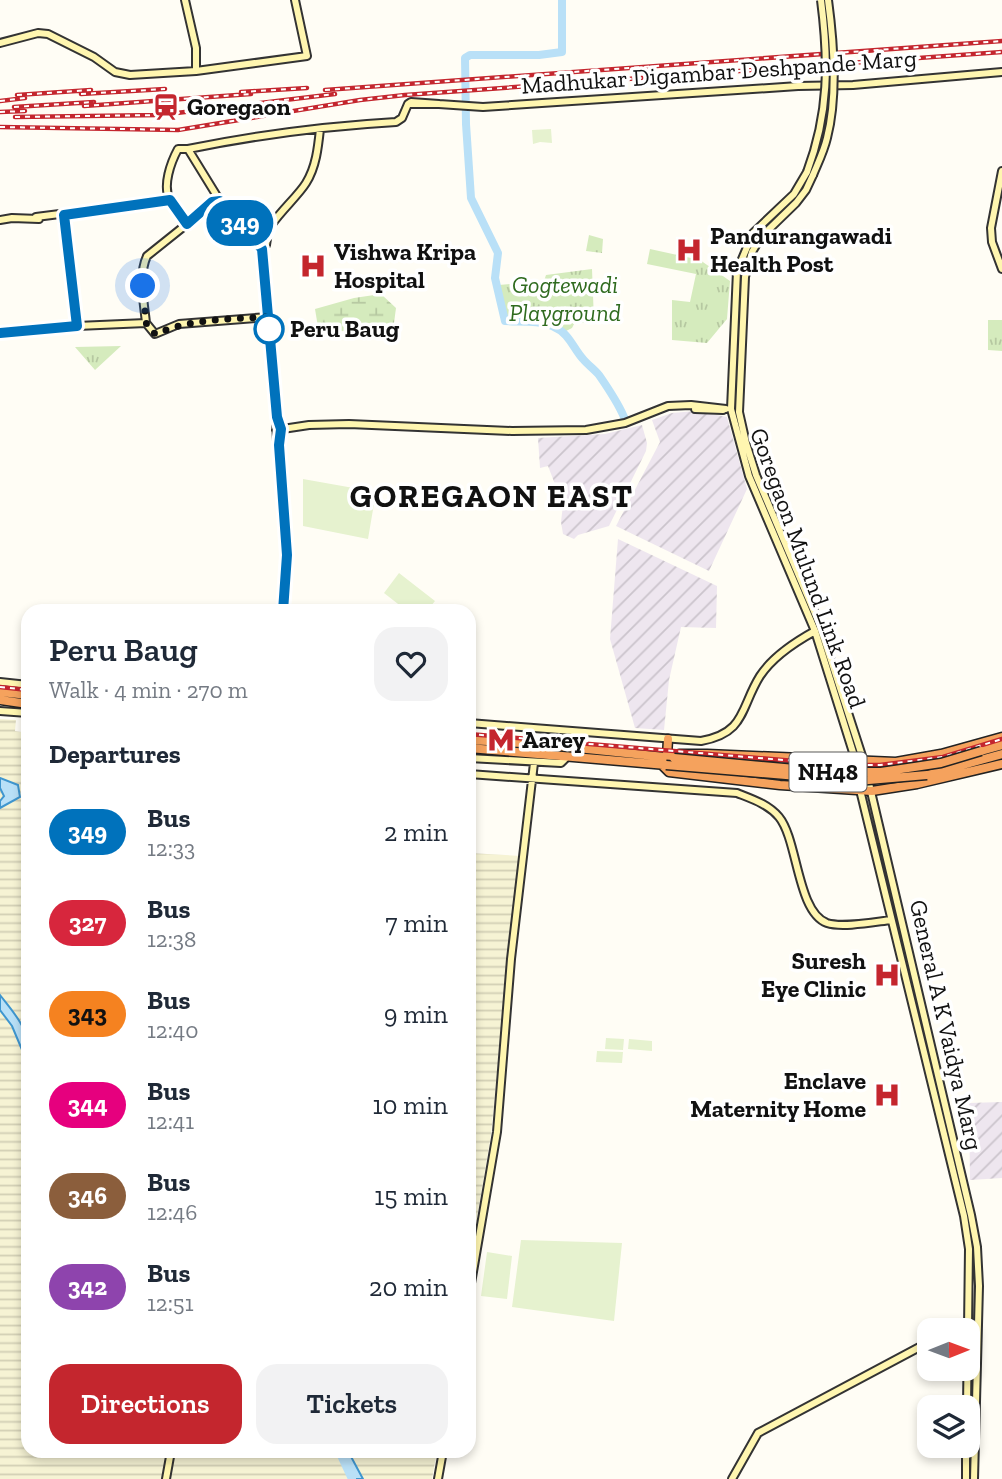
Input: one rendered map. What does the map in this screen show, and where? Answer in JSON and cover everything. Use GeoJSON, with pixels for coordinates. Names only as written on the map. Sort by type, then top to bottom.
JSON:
{"type":"FeatureCollection","features":[{"type":"Feature","properties":{"kind":"highway"},"geometry":{"type":"LineString","coordinates":[[0,692],[21,694]]}},
{"type":"Feature","properties":{"kind":"highway"},"geometry":{"type":"LineString","coordinates":[[0,700],[21,703]]}},
{"type":"Feature","properties":{"kind":"highway"},"geometry":{"type":"LineString","coordinates":[[668,761],[679,754],[707,754],[896,762],[1002,737]]}},
{"type":"Feature","properties":{"kind":"highway"},"geometry":{"type":"LineString","coordinates":[[668,739],[669,772],[799,786],[872,791],[917,784],[1002,764]]}},
{"type":"Feature","properties":{"kind":"highway","name":"NH48"},"geometry":{"type":"LineString","coordinates":[[476,741],[845,780],[883,780],[927,775],[983,755],[1002,745]]}},
{"type":"Feature","properties":{"kind":"highway","name":"NH48"},"geometry":{"type":"LineString","coordinates":[[476,749],[668,761]]}},
{"type":"Feature","properties":{"kind":"highway","name":"NH48"},"geometry":{"type":"LineString","coordinates":[[983,755],[1002,754]]}},
{"type":"Feature","properties":{"kind":"highway"},"geometry":{"type":"LineString","coordinates":[[799,786],[801,759]]}},
{"type":"Feature","properties":{"kind":"street"},"geometry":{"type":"LineString","coordinates":[[185,0],[196,48],[196,72]]}},
{"type":"Feature","properties":{"kind":"street"},"geometry":{"type":"LineString","coordinates":[[0,43],[38,33],[48,34],[94,57],[115,72],[130,75],[196,72],[307,56],[295,0]]}},
{"type":"Feature","properties":{"kind":"street"},"geometry":{"type":"LineString","coordinates":[[810,174],[825,103],[825,45],[821,0]]}},
{"type":"Feature","properties":{"kind":"street"},"geometry":{"type":"LineString","coordinates":[[810,174],[827,141],[833,107],[828,0]]}},
{"type":"Feature","properties":{"kind":"street","name":"Madhukar Digambar Deshpande Marg"},"geometry":{"type":"LineString","coordinates":[[188,149],[241,138],[398,121],[408,104],[483,107],[797,86],[853,85],[1002,72]]}},
{"type":"Feature","properties":{"kind":"street"},"geometry":{"type":"LineString","coordinates":[[284,604],[287,555],[279,430],[262,248],[270,234],[268,232],[306,183],[315,161],[320,129]]}},
{"type":"Feature","properties":{"kind":"street"},"geometry":{"type":"LineString","coordinates":[[187,224],[170,200],[168,181],[176,152],[183,148],[188,149],[217,193],[216,202],[147,256],[144,262],[146,323],[155,334],[180,324],[268,317]]}},
{"type":"Feature","properties":{"kind":"street"},"geometry":{"type":"LineString","coordinates":[[1002,171],[991,228],[992,242],[1002,269]]}},
{"type":"Feature","properties":{"kind":"street","name":"Goregaon Mulund Link Road"},"geometry":{"type":"LineString","coordinates":[[810,174],[794,194],[753,233],[737,271],[732,409],[739,445],[819,623],[860,762],[860,790]]}},
{"type":"Feature","properties":{"kind":"street"},"geometry":{"type":"LineString","coordinates":[[0,220],[36,218],[170,200]]}},
{"type":"Feature","properties":{"kind":"street"},"geometry":{"type":"LineString","coordinates":[[997,201],[996,241],[1002,257]]}},
{"type":"Feature","properties":{"kind":"street"},"geometry":{"type":"LineString","coordinates":[[216,202],[262,248]]}},
{"type":"Feature","properties":{"kind":"street"},"geometry":{"type":"LineString","coordinates":[[0,333],[146,323]]}},
{"type":"Feature","properties":{"kind":"street"},"geometry":{"type":"LineString","coordinates":[[279,430],[309,425],[349,424],[512,432],[586,430],[625,423],[666,408],[732,409]]}},
{"type":"Feature","properties":{"kind":"street","name":"Goregaon Mulund Link Road"},"geometry":{"type":"LineString","coordinates":[[760,492],[816,631],[860,762]]}},
{"type":"Feature","properties":{"kind":"street"},"geometry":{"type":"LineString","coordinates":[[476,724],[708,740],[734,727],[761,675],[785,650],[816,631]]}},
{"type":"Feature","properties":{"kind":"street"},"geometry":{"type":"LineString","coordinates":[[0,683],[21,685]]}},
{"type":"Feature","properties":{"kind":"street"},"geometry":{"type":"LineString","coordinates":[[0,711],[21,712]]}},
{"type":"Feature","properties":{"kind":"street"},"geometry":{"type":"LineString","coordinates":[[476,759],[561,763],[568,756]]}},
{"type":"Feature","properties":{"kind":"street","name":"General A K Vaidya Marg"},"geometry":{"type":"LineString","coordinates":[[860,762],[872,791],[971,1215],[979,1271],[978,1318]]}},
{"type":"Feature","properties":{"kind":"street"},"geometry":{"type":"LineString","coordinates":[[476,1254],[497,1132],[511,959],[534,763]]}},
{"type":"Feature","properties":{"kind":"street"},"geometry":{"type":"LineString","coordinates":[[476,775],[737,793],[755,800],[780,818],[787,832],[808,901],[816,916],[828,924],[891,920]]}},
{"type":"Feature","properties":{"kind":"street","name":"General A K Vaidya Marg"},"geometry":{"type":"LineString","coordinates":[[860,790],[964,1216],[968,1249],[969,1318]]}},
{"type":"Feature","properties":{"kind":"street"},"geometry":{"type":"LineString","coordinates":[[732,1479],[758,1433],[917,1348]]}},
{"type":"Feature","properties":{"kind":"street","name":"General A K Vaidya Marg"},"geometry":{"type":"LineString","coordinates":[[974,1479],[977,1381]]}},
{"type":"Feature","properties":{"kind":"street"},"geometry":{"type":"LineString","coordinates":[[166,1478],[170,1458]]}},
{"type":"Feature","properties":{"kind":"street"},"geometry":{"type":"LineString","coordinates":[[439,1479],[442,1458]]}},
{"type":"Feature","properties":{"kind":"street"},"geometry":{"type":"LineString","coordinates":[[966,1458],[966,1479]]}},
{"type":"Feature","properties":{"kind":"shaded area"},"geometry":{"type":"Polygon","coordinates":[[[696,411],[727,417],[747,489],[709,571],[616,526],[660,442],[652,420],[672,413],[696,411]]]}},
{"type":"Feature","properties":{"kind":"shaded area"},"geometry":{"type":"Polygon","coordinates":[[[642,425],[647,443],[646,451],[609,526],[578,535],[574,539],[563,534],[563,505],[548,466],[540,468],[538,438],[605,434],[642,425]]]}},
{"type":"Feature","properties":{"kind":"shaded area"},"geometry":{"type":"Polygon","coordinates":[[[618,539],[717,586],[716,628],[681,627],[669,680],[664,730],[635,728],[610,639],[618,539]]]}},
{"type":"Feature","properties":{"kind":"shaded area"},"geometry":{"type":"Polygon","coordinates":[[[0,719],[16,720],[15,731],[21,732],[21,1458],[436,1458],[432,1479],[0,1479],[0,719]]]}},
{"type":"Feature","properties":{"kind":"shaded area"},"geometry":{"type":"Polygon","coordinates":[[[476,853],[521,856],[491,1135],[476,1224],[476,853]]]}},
{"type":"Feature","properties":{"kind":"shaded area"},"geometry":{"type":"Polygon","coordinates":[[[1002,1102],[1002,1178],[970,1180],[969,1103],[1002,1102]]]}},
{"type":"Feature","properties":{"kind":"green space"},"geometry":{"type":"Polygon","coordinates":[[[551,129],[552,143],[533,144],[532,130],[551,129]]]}},
{"type":"Feature","properties":{"kind":"green space"},"geometry":{"type":"Polygon","coordinates":[[[589,235],[603,239],[602,253],[586,251],[589,235]]]}},
{"type":"Feature","properties":{"kind":"green space"},"geometry":{"type":"Polygon","coordinates":[[[650,249],[700,260],[730,281],[727,319],[707,343],[672,340],[672,300],[690,302],[696,274],[647,264],[650,249]]]}},
{"type":"Feature","properties":{"kind":"green space","name":"Gogtewadi Playground"},"geometry":{"type":"Polygon","coordinates":[[[592,269],[594,321],[574,324],[566,331],[546,322],[506,320],[499,285],[544,281],[546,275],[592,269]]]}},
{"type":"Feature","properties":{"kind":"green space"},"geometry":{"type":"Polygon","coordinates":[[[381,294],[396,308],[394,323],[375,328],[319,333],[315,309],[381,294]]]}},
{"type":"Feature","properties":{"kind":"green space"},"geometry":{"type":"Polygon","coordinates":[[[988,320],[1002,320],[1002,351],[988,350],[988,320]]]}},
{"type":"Feature","properties":{"kind":"green space"},"geometry":{"type":"Polygon","coordinates":[[[121,346],[95,370],[75,347],[121,346]]]}},
{"type":"Feature","properties":{"kind":"green space"},"geometry":{"type":"Polygon","coordinates":[[[303,479],[376,492],[368,539],[303,526],[303,479]]]}},
{"type":"Feature","properties":{"kind":"green space"},"geometry":{"type":"Polygon","coordinates":[[[399,573],[435,601],[433,604],[398,604],[384,593],[399,573]]]}},
{"type":"Feature","properties":{"kind":"green space"},"geometry":{"type":"Polygon","coordinates":[[[606,1038],[624,1039],[623,1050],[605,1049],[606,1038]]]}},
{"type":"Feature","properties":{"kind":"green space"},"geometry":{"type":"Polygon","coordinates":[[[629,1039],[652,1041],[652,1051],[628,1049],[629,1039]]]}},
{"type":"Feature","properties":{"kind":"green space"},"geometry":{"type":"Polygon","coordinates":[[[597,1051],[623,1052],[622,1063],[596,1062],[597,1051]]]}},
{"type":"Feature","properties":{"kind":"green space"},"geometry":{"type":"Polygon","coordinates":[[[521,1240],[622,1243],[614,1321],[512,1307],[521,1240]]]}},
{"type":"Feature","properties":{"kind":"green space"},"geometry":{"type":"Polygon","coordinates":[[[487,1252],[512,1256],[507,1299],[481,1296],[487,1252]]]}},
{"type":"Feature","properties":{"kind":"water"},"geometry":{"type":"Polygon","coordinates":[[[0,778],[18,785],[20,797],[0,808],[0,801],[4,796],[0,788],[0,778]]]}},
{"type":"Feature","properties":{"kind":"water"},"geometry":{"type":"Polygon","coordinates":[[[0,995],[21,1024],[21,1047],[12,1026],[0,1010],[0,995]]]}},
{"type":"Feature","properties":{"kind":"water"},"geometry":{"type":"Polygon","coordinates":[[[342,1458],[352,1458],[363,1479],[353,1479],[342,1458]]]}},
{"type":"Feature","properties":{"kind":"waterway"},"geometry":{"type":"LineString","coordinates":[[562,0],[562,52],[539,55],[470,55],[465,58],[471,198],[498,253],[495,278],[505,321],[543,323],[563,333],[599,375],[624,417]]}},
{"type":"Feature","properties":{"kind":"waterway"},"geometry":{"type":"LineString","coordinates":[[342,1458],[352,1479]]}},
{"type":"Feature","properties":{"kind":"railway"},"geometry":{"type":"LineString","coordinates":[[325,90],[1002,41]]}},
{"type":"Feature","properties":{"kind":"railway"},"geometry":{"type":"LineString","coordinates":[[0,127],[178,130],[405,95],[1002,52]]}},
{"type":"Feature","properties":{"kind":"railway"},"geometry":{"type":"LineString","coordinates":[[241,92],[307,88]]}},
{"type":"Feature","properties":{"kind":"railway"},"geometry":{"type":"LineString","coordinates":[[81,94],[165,89]]}},
{"type":"Feature","properties":{"kind":"railway"},"geometry":{"type":"LineString","coordinates":[[17,95],[91,90]]}},
{"type":"Feature","properties":{"kind":"railway"},"geometry":{"type":"LineString","coordinates":[[84,106],[251,94]]}},
{"type":"Feature","properties":{"kind":"railway"},"geometry":{"type":"LineString","coordinates":[[15,117],[160,115],[335,94]]}},
{"type":"Feature","properties":{"kind":"railway"},"geometry":{"type":"LineString","coordinates":[[0,101],[25,98]]}},
{"type":"Feature","properties":{"kind":"railway"},"geometry":{"type":"LineString","coordinates":[[14,107],[94,102]]}},
{"type":"Feature","properties":{"kind":"railway"},"geometry":{"type":"LineString","coordinates":[[0,112],[25,111]]}},
{"type":"Feature","properties":{"kind":"railway"},"geometry":{"type":"LineString","coordinates":[[0,687],[21,689]]}},
{"type":"Feature","properties":{"kind":"railway"},"geometry":{"type":"LineString","coordinates":[[476,735],[844,765],[880,765],[943,757],[1002,739]]}},
{"type":"Feature","properties":{"kind":"bus line","name":"349"},"geometry":{"type":"LineString","coordinates":[[0,333],[77,326],[64,215],[170,200],[187,224],[212,202],[220,201],[262,249],[277,417],[281,429],[279,445],[287,555],[284,604]]}},
{"type":"Feature","properties":{"kind":"place","name":"Goregaon"},"geometry":{"type":"Point","coordinates":[166,107]}},
{"type":"Feature","properties":{"kind":"place","name":"Pandurangawadi Health Post"},"geometry":{"type":"Point","coordinates":[689,250]}},
{"type":"Feature","properties":{"kind":"place","name":"Vishwa Kripa Hospital"},"geometry":{"type":"Point","coordinates":[313,266]}},
{"type":"Feature","properties":{"kind":"place","name":"Peru Baug"},"geometry":{"type":"Point","coordinates":[269,329]}},
{"type":"Feature","properties":{"kind":"place","name":"Aarey"},"geometry":{"type":"Point","coordinates":[501,740]}},
{"type":"Feature","properties":{"kind":"place","name":"Suresh Eye Clinic"},"geometry":{"type":"Point","coordinates":[887,975]}},
{"type":"Feature","properties":{"kind":"place","name":"Enclave Maternity Home"},"geometry":{"type":"Point","coordinates":[887,1095]}},
{"type":"Feature","properties":{"kind":"district","name":"GOREGAON EAST"},"geometry":{"type":"Point","coordinates":[492,496]}},
{"type":"Feature","properties":{"kind":"route"},"geometry":{"type":"LineString","coordinates":[[143,286],[146,323],[155,334],[180,324],[236,318],[268,317],[269,329]]}}]}
